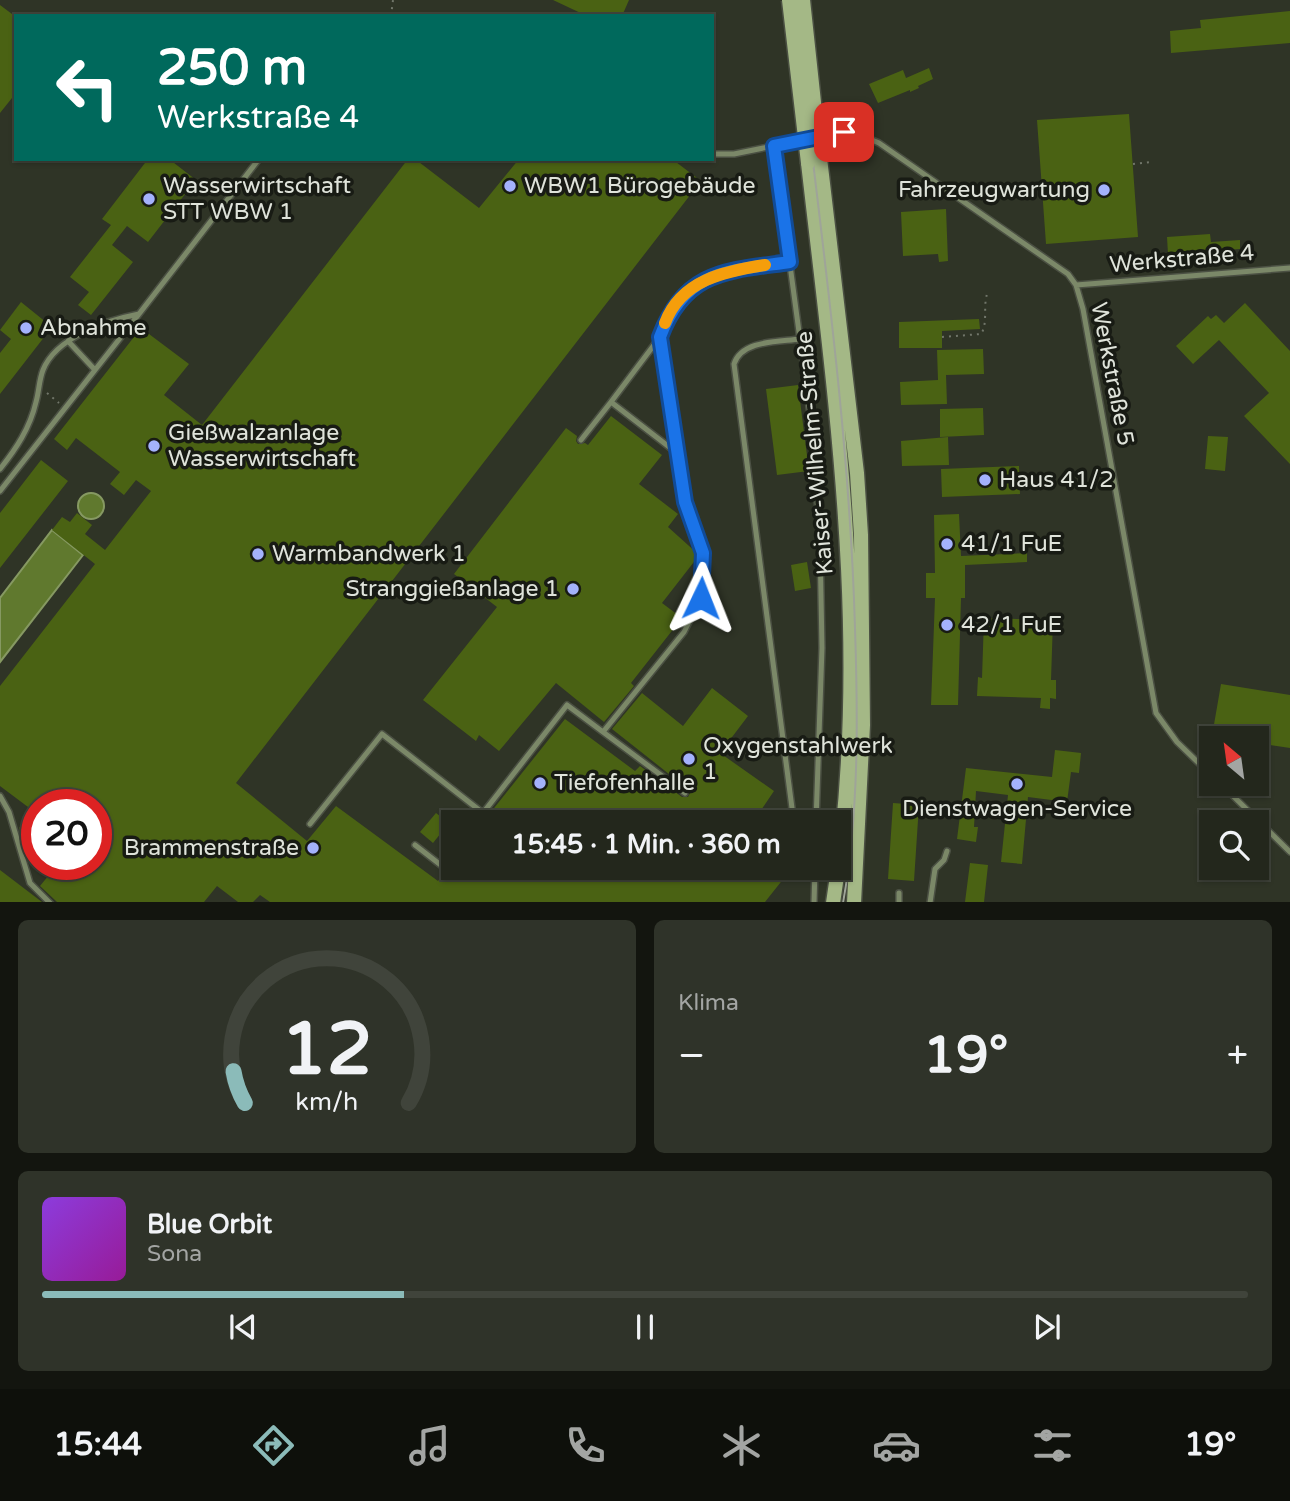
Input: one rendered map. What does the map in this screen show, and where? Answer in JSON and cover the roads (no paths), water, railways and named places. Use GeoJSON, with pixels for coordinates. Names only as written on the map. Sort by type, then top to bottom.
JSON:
{"type":"FeatureCollection","features":[{"type":"Feature","properties":{"kind":"main road","name":"Kaiser-Wilhelm-Straße"},"geometry":{"type":"LineString","coordinates":[[789,0],[857,474],[861,536],[863,725],[854,902]]}},
{"type":"Feature","properties":{"kind":"main road","name":"Kaiser-Wilhelm-Straße"},"geometry":{"type":"LineString","coordinates":[[803,0],[814,160],[844,476],[852,654],[843,831],[833,902]]}},
{"type":"Feature","properties":{"kind":"lane","name":"Werkstraße 5"},"geometry":{"type":"LineString","coordinates":[[714,154],[734,153],[844,132],[863,135],[900,156],[1068,274],[1076,285],[1085,322],[1156,713],[1177,742],[1199,763]]}},
{"type":"Feature","properties":{"kind":"lane"},"geometry":{"type":"LineString","coordinates":[[774,146],[813,436],[820,543],[822,648],[816,810]]}},
{"type":"Feature","properties":{"kind":"lane"},"geometry":{"type":"LineString","coordinates":[[0,491],[257,161]]}},
{"type":"Feature","properties":{"kind":"lane"},"geometry":{"type":"LineString","coordinates":[[581,440],[660,337],[667,318],[680,299],[694,286],[728,271],[790,262]]}},
{"type":"Feature","properties":{"kind":"lane","name":"Werkstraße 4"},"geometry":{"type":"LineString","coordinates":[[1076,285],[1290,268]]}},
{"type":"Feature","properties":{"kind":"lane"},"geometry":{"type":"LineString","coordinates":[[0,469],[15,450],[28,426],[43,369],[68,341],[121,318],[139,314]]}},
{"type":"Feature","properties":{"kind":"lane"},"geometry":{"type":"LineString","coordinates":[[603,732],[684,632],[701,598],[703,553],[685,502],[660,337]]}},
{"type":"Feature","properties":{"kind":"lane"},"geometry":{"type":"LineString","coordinates":[[791,810],[734,364],[737,355],[745,348],[800,339]]}},
{"type":"Feature","properties":{"kind":"lane"},"geometry":{"type":"LineString","coordinates":[[68,341],[95,370]]}},
{"type":"Feature","properties":{"kind":"lane"},"geometry":{"type":"LineString","coordinates":[[611,402],[677,453]]}},
{"type":"Feature","properties":{"kind":"lane"},"geometry":{"type":"LineString","coordinates":[[485,810],[567,705],[685,793]]}},
{"type":"Feature","properties":{"kind":"lane"},"geometry":{"type":"LineString","coordinates":[[310,824],[382,734],[479,810]]}},
{"type":"Feature","properties":{"kind":"lane"},"geometry":{"type":"LineString","coordinates":[[0,796],[9,812],[30,883],[50,902]]}},
{"type":"Feature","properties":{"kind":"lane"},"geometry":{"type":"LineString","coordinates":[[1233,796],[1290,852]]}},
{"type":"Feature","properties":{"kind":"lane"},"geometry":{"type":"LineString","coordinates":[[415,845],[441,865]]}},
{"type":"Feature","properties":{"kind":"lane"},"geometry":{"type":"LineString","coordinates":[[930,902],[935,869],[944,860],[947,852]]}},
{"type":"Feature","properties":{"kind":"lane"},"geometry":{"type":"LineString","coordinates":[[814,902],[815,880]]}},
{"type":"Feature","properties":{"kind":"lane"},"geometry":{"type":"LineString","coordinates":[[899,893],[899,902]]}},
{"type":"Feature","properties":{"kind":"tram line"},"geometry":{"type":"LineString","coordinates":[[794,0],[831,313],[852,549],[857,731],[855,800],[843,902]]}},
{"type":"Feature","properties":{"kind":"place","name":"WBW1 Bürogebäude"},"geometry":{"type":"Point","coordinates":[510,186]}},
{"type":"Feature","properties":{"kind":"place","name":"Fahrzeugwartung"},"geometry":{"type":"Point","coordinates":[1104,190]}},
{"type":"Feature","properties":{"kind":"place","name":"Wasserwirtschaft STT WBW 1"},"geometry":{"type":"Point","coordinates":[149,199]}},
{"type":"Feature","properties":{"kind":"place","name":"Abnahme"},"geometry":{"type":"Point","coordinates":[26,328]}},
{"type":"Feature","properties":{"kind":"place","name":"Gießwalzanlage Wasserwirtschaft"},"geometry":{"type":"Point","coordinates":[154,446]}},
{"type":"Feature","properties":{"kind":"place","name":"Haus 41/2"},"geometry":{"type":"Point","coordinates":[985,480]}},
{"type":"Feature","properties":{"kind":"place","name":"41/1 FuE"},"geometry":{"type":"Point","coordinates":[947,544]}},
{"type":"Feature","properties":{"kind":"place","name":"Warmbandwerk 1"},"geometry":{"type":"Point","coordinates":[258,554]}},
{"type":"Feature","properties":{"kind":"place","name":"Stranggießanlage 1"},"geometry":{"type":"Point","coordinates":[573,589]}},
{"type":"Feature","properties":{"kind":"place","name":"42/1 FuE"},"geometry":{"type":"Point","coordinates":[947,625]}},
{"type":"Feature","properties":{"kind":"place","name":"Oxygenstahlwerk 1"},"geometry":{"type":"Point","coordinates":[689,759]}},
{"type":"Feature","properties":{"kind":"place","name":"Tiefofenhalle"},"geometry":{"type":"Point","coordinates":[540,783]}},
{"type":"Feature","properties":{"kind":"place","name":"Dienstwagen-Service"},"geometry":{"type":"Point","coordinates":[1017,784]}},
{"type":"Feature","properties":{"kind":"place","name":"Brammenstraße"},"geometry":{"type":"Point","coordinates":[313,848]}}]}
